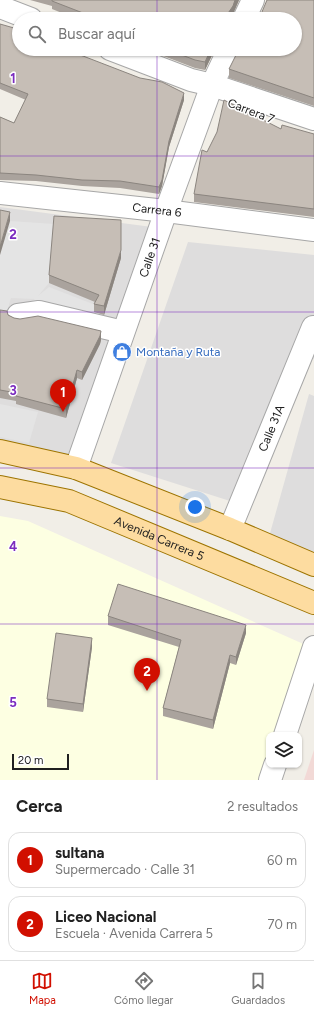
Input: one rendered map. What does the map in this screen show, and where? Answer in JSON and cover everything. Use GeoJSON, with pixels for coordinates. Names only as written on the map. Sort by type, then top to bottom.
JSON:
{"type":"FeatureCollection","features":[{"type":"Feature","properties":{"kind":"main road"},"geometry":{"type":"LineString","coordinates":[[0,451],[76,468],[230,529],[314,566]]}},
{"type":"Feature","properties":{"kind":"main road","name":"Avenida Carrera 5"},"geometry":{"type":"LineString","coordinates":[[0,487],[68,501],[314,603]]}},
{"type":"Feature","properties":{"kind":"street"},"geometry":{"type":"LineString","coordinates":[[247,12],[253,0]]}},
{"type":"Feature","properties":{"kind":"street"},"geometry":{"type":"LineString","coordinates":[[0,7],[13,12]]}},
{"type":"Feature","properties":{"kind":"street","name":"Carrera 7"},"geometry":{"type":"LineString","coordinates":[[128,56],[204,86],[314,119]]}},
{"type":"Feature","properties":{"kind":"street","name":"Calle 31"},"geometry":{"type":"LineString","coordinates":[[76,468],[166,211],[204,86],[224,56]]}},
{"type":"Feature","properties":{"kind":"street","name":"Carrera 7"},"geometry":{"type":"LineString","coordinates":[[204,86],[229,103],[314,135]]}},
{"type":"Feature","properties":{"kind":"street","name":"Carrera 6"},"geometry":{"type":"LineString","coordinates":[[0,193],[166,211],[314,230]]}},
{"type":"Feature","properties":{"kind":"street"},"geometry":{"type":"LineString","coordinates":[[18,315],[39,312],[123,332]]}},
{"type":"Feature","properties":{"kind":"street","name":"Calle 31A"},"geometry":{"type":"LineString","coordinates":[[230,529],[306,368],[313,327]]}},
{"type":"Feature","properties":{"kind":"street"},"geometry":{"type":"LineString","coordinates":[[286,732],[314,647]]}},
{"type":"Feature","properties":{"kind":"street"},"geometry":{"type":"LineString","coordinates":[[270,780],[274,768]]}},
{"type":"Feature","properties":{"kind":"shaded area"},"geometry":{"type":"Polygon","coordinates":[[[0,207],[152,227],[71,456],[0,442],[0,207]]]}},
{"type":"Feature","properties":{"kind":"shaded area"},"geometry":{"type":"Polygon","coordinates":[[[10,221],[54,224],[49,283],[38,296],[49,287],[103,308],[96,330],[13,314],[35,299],[11,298],[7,312],[0,311],[0,255],[10,221]]]}},
{"type":"Feature","properties":{"kind":"shaded area"},"geometry":{"type":"Polygon","coordinates":[[[188,242],[314,255],[314,359],[295,352],[230,501],[111,463],[188,242]]]}},
{"type":"Feature","properties":{"kind":"shaded area"},"geometry":{"type":"Polygon","coordinates":[[[309,394],[314,396],[314,561],[267,544],[309,394]]]}},
{"type":"Feature","properties":{"kind":"shaded area"},"geometry":{"type":"Polygon","coordinates":[[[0,404],[38,412],[29,443],[0,437],[0,404]]]}},
{"type":"Feature","properties":{"kind":"shaded area"},"geometry":{"type":"Polygon","coordinates":[[[0,516],[28,521],[308,646],[279,732],[266,732],[267,768],[263,780],[0,780],[0,516]]]}},
{"type":"Feature","properties":{"kind":"shaded area"},"geometry":{"type":"Polygon","coordinates":[[[314,750],[314,780],[304,780],[314,750]]]}},
{"type":"Feature","properties":{"kind":"building"},"geometry":{"type":"Polygon","coordinates":[[[235,0],[229,12],[80,12],[52,1],[235,0]]]}},
{"type":"Feature","properties":{"kind":"building"},"geometry":{"type":"Polygon","coordinates":[[[267,0],[314,0],[314,98],[229,69],[236,56],[302,56],[302,12],[262,12],[267,0]]]}},
{"type":"Feature","properties":{"kind":"building"},"geometry":{"type":"Polygon","coordinates":[[[0,24],[12,27],[12,56],[83,56],[140,78],[162,82],[184,93],[169,141],[162,180],[159,187],[120,181],[82,180],[0,173],[0,117],[14,123],[28,94],[0,83],[0,24]]]}},
{"type":"Feature","properties":{"kind":"building"},"geometry":{"type":"Polygon","coordinates":[[[184,56],[208,56],[205,62],[184,56]]]}},
{"type":"Feature","properties":{"kind":"building"},"geometry":{"type":"Polygon","coordinates":[[[224,100],[281,129],[282,125],[314,134],[314,209],[194,194],[202,150],[207,152],[217,132],[224,100]]]}},
{"type":"Feature","properties":{"kind":"building"},"geometry":{"type":"Polygon","coordinates":[[[0,210],[10,212],[0,247],[0,210]]]}},
{"type":"Feature","properties":{"kind":"building"},"geometry":{"type":"Polygon","coordinates":[[[54,216],[121,220],[121,250],[104,306],[94,304],[99,295],[49,275],[54,216]]]}},
{"type":"Feature","properties":{"kind":"building"},"geometry":{"type":"Polygon","coordinates":[[[0,310],[7,311],[8,315],[14,318],[20,319],[38,316],[101,331],[82,372],[77,370],[66,409],[16,396],[17,393],[0,390],[0,310]]]}},
{"type":"Feature","properties":{"kind":"building"},"geometry":{"type":"Polygon","coordinates":[[[118,584],[246,625],[236,657],[230,655],[213,720],[163,708],[181,640],[108,616],[118,584]]]}},
{"type":"Feature","properties":{"kind":"building"},"geometry":{"type":"Polygon","coordinates":[[[56,633],[92,638],[83,704],[47,699],[56,633]]]}},
{"type":"Feature","properties":{"kind":"place","name":"Montaña y Ruta"},"geometry":{"type":"Point","coordinates":[122,352]}},
{"type":"Feature","properties":{"kind":"place","name":"sultana"},"geometry":{"type":"Point","coordinates":[63,412]}},
{"type":"Feature","properties":{"kind":"place","name":"Liceo Nacional"},"geometry":{"type":"Point","coordinates":[147,691]}}]}
